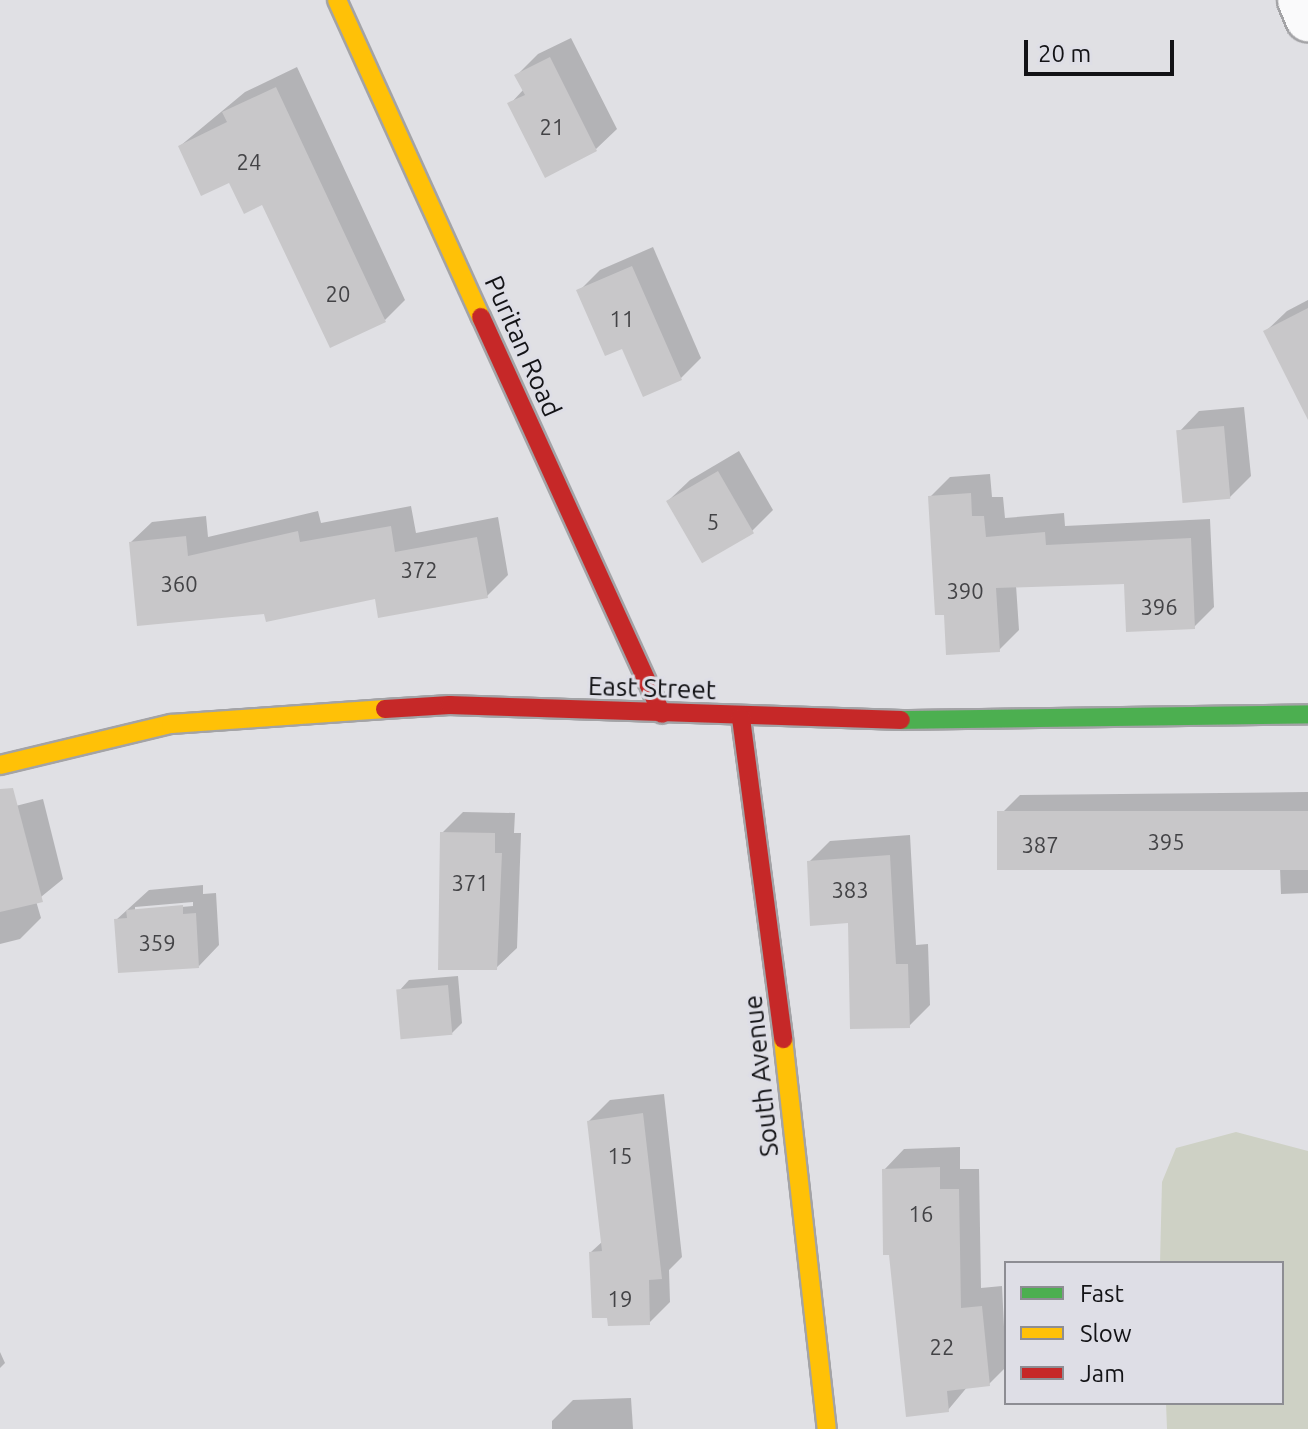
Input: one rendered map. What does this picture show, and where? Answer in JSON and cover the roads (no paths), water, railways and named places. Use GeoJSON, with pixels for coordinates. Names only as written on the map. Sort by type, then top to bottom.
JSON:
{"type":"FeatureCollection","features":[{"type":"Feature","properties":{"kind":"street","name":"Puritan Road"},"geometry":{"type":"LineString","coordinates":[[337,0],[662,714]]}},
{"type":"Feature","properties":{"kind":"street"},"geometry":{"type":"LineString","coordinates":[[1300,0],[1308,19]]}},
{"type":"Feature","properties":{"kind":"street","name":"East Street"},"geometry":{"type":"LineString","coordinates":[[0,765],[171,724],[302,712],[450,705],[741,718],[940,721],[1308,714]]}},
{"type":"Feature","properties":{"kind":"street","name":"South Avenue"},"geometry":{"type":"LineString","coordinates":[[741,718],[770,924],[827,1429]]}}]}
